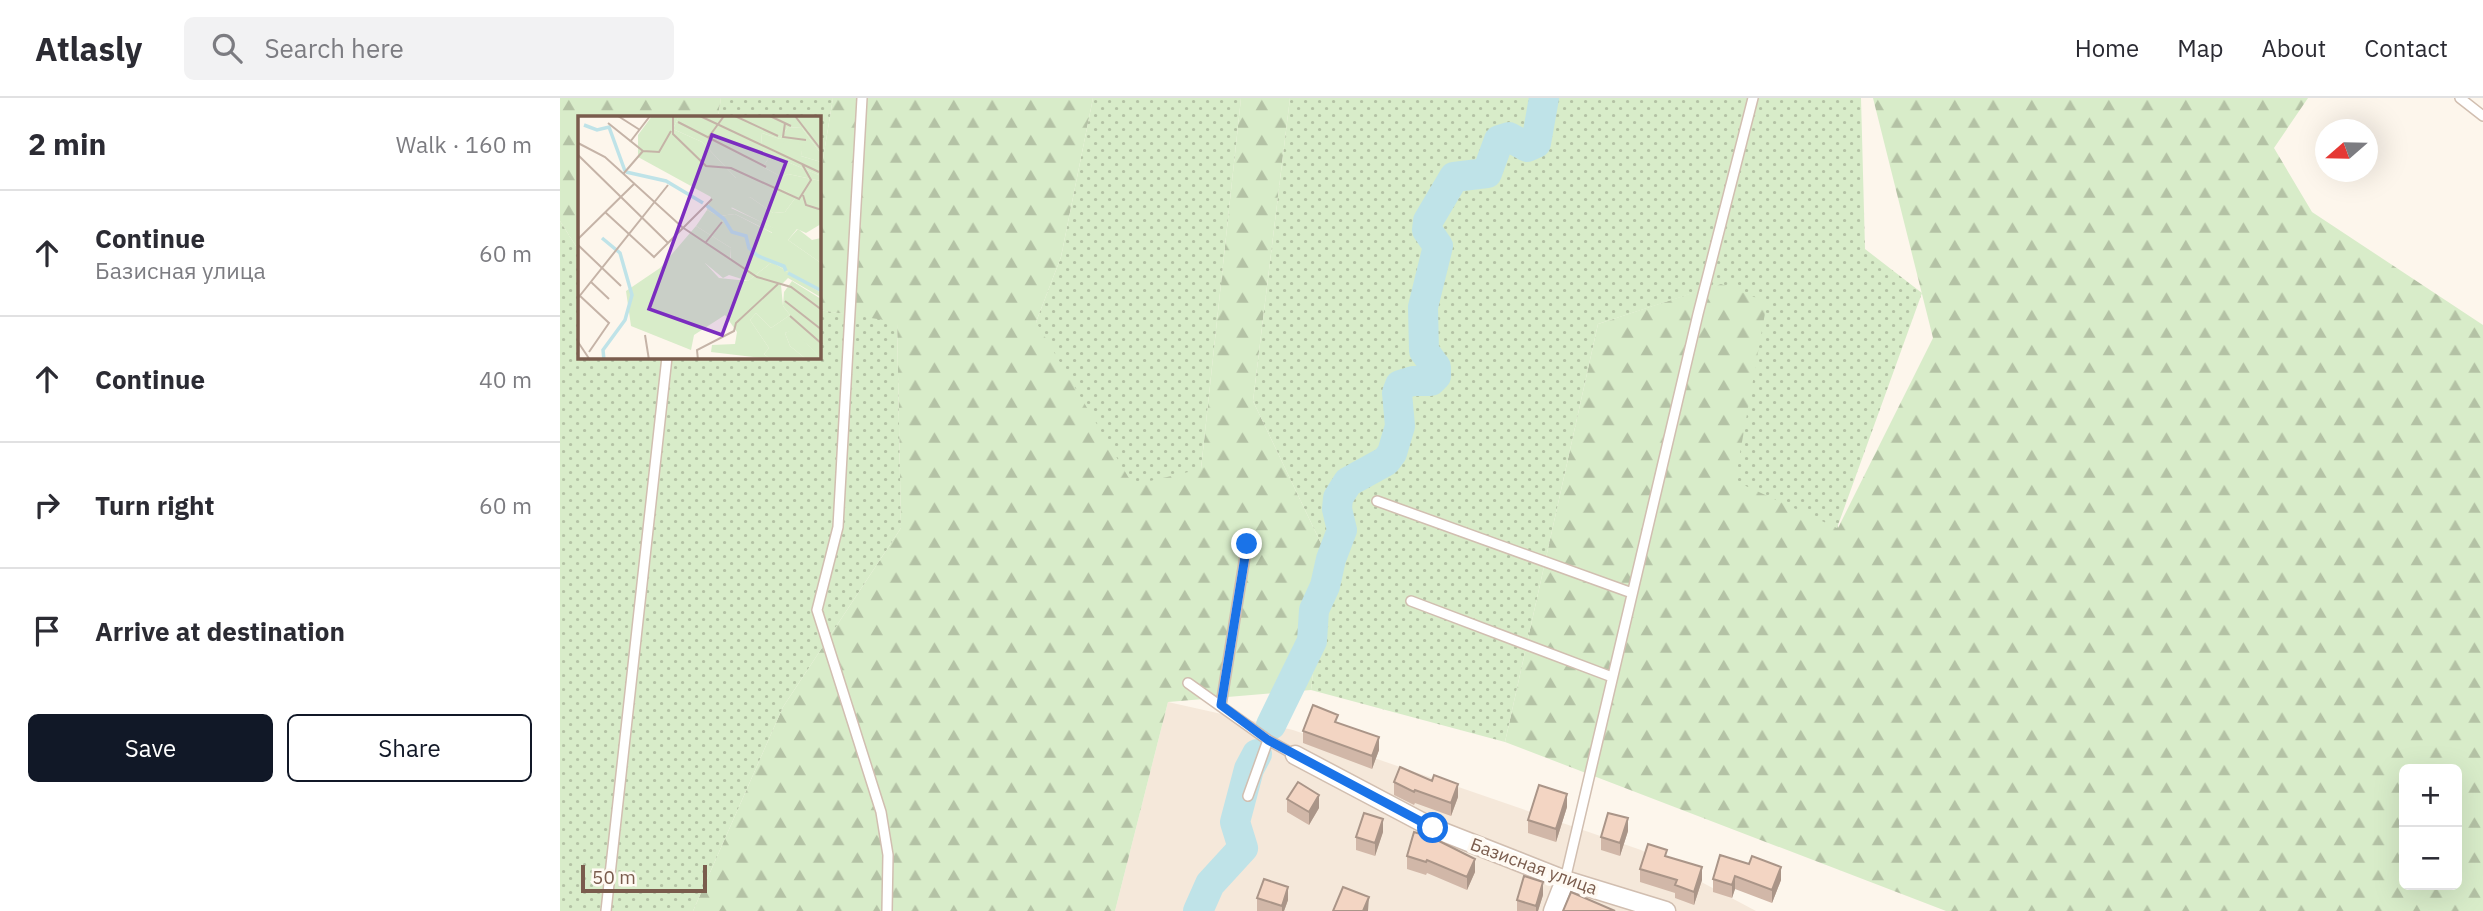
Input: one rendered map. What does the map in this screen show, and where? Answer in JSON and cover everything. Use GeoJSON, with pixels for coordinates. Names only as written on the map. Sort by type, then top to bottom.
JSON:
{"type":"FeatureCollection","features":[{"type":"Feature","properties":{"kind":"street","name":"Базисная улица"},"geometry":{"type":"LineString","coordinates":[[1295,755],[1433,828],[1565,880],[1666,911]]}},
{"type":"Feature","properties":{"kind":"street"},"geometry":{"type":"LineString","coordinates":[[1553,911],[1565,880]]}},
{"type":"Feature","properties":{"kind":"lane"},"geometry":{"type":"LineString","coordinates":[[862,98],[838,527],[817,610],[881,812],[888,855],[887,911]]}},
{"type":"Feature","properties":{"kind":"lane"},"geometry":{"type":"LineString","coordinates":[[1565,880],[1698,314],[1753,98]]}},
{"type":"Feature","properties":{"kind":"lane"},"geometry":{"type":"LineString","coordinates":[[2460,98],[2483,116]]}},
{"type":"Feature","properties":{"kind":"lane"},"geometry":{"type":"LineString","coordinates":[[606,911],[667,359]]}},
{"type":"Feature","properties":{"kind":"lane"},"geometry":{"type":"LineString","coordinates":[[1377,501],[1632,593]]}},
{"type":"Feature","properties":{"kind":"lane"},"geometry":{"type":"LineString","coordinates":[[1221,705],[1247,544]]}},
{"type":"Feature","properties":{"kind":"lane"},"geometry":{"type":"LineString","coordinates":[[1410,601],[1612,677]]}},
{"type":"Feature","properties":{"kind":"lane"},"geometry":{"type":"LineString","coordinates":[[1188,683],[1268,740],[1295,755]]}},
{"type":"Feature","properties":{"kind":"lane"},"geometry":{"type":"LineString","coordinates":[[1248,796],[1268,740]]}},
{"type":"Feature","properties":{"kind":"shaded area"},"geometry":{"type":"Polygon","coordinates":[[[1168,702],[1293,730],[1641,850],[1756,911],[1115,911],[1168,702]]]}},
{"type":"Feature","properties":{"kind":"green space"},"geometry":{"type":"Polygon","coordinates":[[[560,98],[721,98],[718,116],[578,116],[578,249],[560,221],[560,98]]]}},
{"type":"Feature","properties":{"kind":"green space"},"geometry":{"type":"Polygon","coordinates":[[[721,98],[833,98],[821,171],[821,116],[718,116],[721,98]]]}},
{"type":"Feature","properties":{"kind":"green space"},"geometry":{"type":"Polygon","coordinates":[[[833,98],[1093,98],[1061,257],[1036,322],[1201,469],[1241,98],[1290,98],[1253,401],[1327,556],[1311,690],[1168,702],[1115,911],[693,911],[783,707],[901,528],[897,323],[821,310],[821,171],[833,98]]]}},
{"type":"Feature","properties":{"kind":"green space"},"geometry":{"type":"Polygon","coordinates":[[[1093,98],[1241,98],[1201,469],[1133,485],[1036,322],[1061,257],[1093,98]]]}},
{"type":"Feature","properties":{"kind":"green space"},"geometry":{"type":"Polygon","coordinates":[[[1290,98],[1861,98],[1865,249],[1922,293],[1837,528],[1735,481],[1767,302],[1721,284],[1598,324],[1505,742],[1311,690],[1327,556],[1253,401],[1290,98]]]}},
{"type":"Feature","properties":{"kind":"green space"},"geometry":{"type":"Polygon","coordinates":[[[1873,98],[2308,98],[2274,148],[2312,212],[2483,325],[2483,911],[1946,911],[1505,742],[1598,324],[1774,266],[1838,528],[1933,338],[1873,98]]]}},
{"type":"Feature","properties":{"kind":"green space"},"geometry":{"type":"Polygon","coordinates":[[[560,221],[578,249],[578,359],[821,359],[821,310],[897,322],[901,528],[783,707],[693,911],[560,911],[560,221]]]}},
{"type":"Feature","properties":{"kind":"building"},"geometry":{"type":"Polygon","coordinates":[[[1313,705],[1338,715],[1335,722],[1379,737],[1372,756],[1303,731],[1313,705]]]}},
{"type":"Feature","properties":{"kind":"building"},"geometry":{"type":"Polygon","coordinates":[[[1400,767],[1432,781],[1434,775],[1458,784],[1451,803],[1415,790],[1414,792],[1394,782],[1400,767]]]}},
{"type":"Feature","properties":{"kind":"building"},"geometry":{"type":"Polygon","coordinates":[[[1298,782],[1319,795],[1309,812],[1287,799],[1298,782]]]}},
{"type":"Feature","properties":{"kind":"building"},"geometry":{"type":"Polygon","coordinates":[[[1539,785],[1567,794],[1556,829],[1528,820],[1539,785]]]}},
{"type":"Feature","properties":{"kind":"building"},"geometry":{"type":"Polygon","coordinates":[[[1364,813],[1383,819],[1375,843],[1356,837],[1364,813]]]}},
{"type":"Feature","properties":{"kind":"building"},"geometry":{"type":"Polygon","coordinates":[[[1608,813],[1628,818],[1620,843],[1601,837],[1608,813]]]}},
{"type":"Feature","properties":{"kind":"building"},"geometry":{"type":"Polygon","coordinates":[[[1414,832],[1433,838],[1475,859],[1467,877],[1427,860],[1426,862],[1407,856],[1414,832]]]}},
{"type":"Feature","properties":{"kind":"building"},"geometry":{"type":"Polygon","coordinates":[[[1648,844],[1667,850],[1665,856],[1702,867],[1694,892],[1675,885],[1677,880],[1640,869],[1648,844]]]}},
{"type":"Feature","properties":{"kind":"building"},"geometry":{"type":"Polygon","coordinates":[[[1720,855],[1749,864],[1752,856],[1781,867],[1772,890],[1735,876],[1732,885],[1713,879],[1720,855]]]}},
{"type":"Feature","properties":{"kind":"building"},"geometry":{"type":"Polygon","coordinates":[[[1524,876],[1543,882],[1536,906],[1517,900],[1524,876]]]}},
{"type":"Feature","properties":{"kind":"building"},"geometry":{"type":"Polygon","coordinates":[[[1264,879],[1288,887],[1282,906],[1257,898],[1264,879]]]}},
{"type":"Feature","properties":{"kind":"building"},"geometry":{"type":"Polygon","coordinates":[[[1343,887],[1369,897],[1363,911],[1333,911],[1343,887]]]}},
{"type":"Feature","properties":{"kind":"building"},"geometry":{"type":"Polygon","coordinates":[[[1571,892],[1615,911],[1563,911],[1571,892]]]}},
{"type":"Feature","properties":{"kind":"waterway"},"geometry":{"type":"LineString","coordinates":[[1271,725],[1312,641],[1314,610],[1325,586],[1331,559],[1342,530],[1337,509],[1338,498],[1348,482],[1386,461],[1392,453],[1400,426],[1397,393],[1400,385],[1413,381],[1431,381],[1436,376],[1436,367],[1424,351],[1423,307],[1438,246],[1427,230],[1428,221],[1454,177],[1487,173],[1499,140],[1509,137],[1527,147],[1536,143],[1544,98]]}},
{"type":"Feature","properties":{"kind":"waterway"},"geometry":{"type":"LineString","coordinates":[[1198,911],[1210,884],[1243,848],[1235,822],[1249,769],[1257,754]]}},
{"type":"Feature","properties":{"kind":"route"},"geometry":{"type":"LineString","coordinates":[[1247,544],[1221,705],[1268,740],[1433,828]]}}]}
